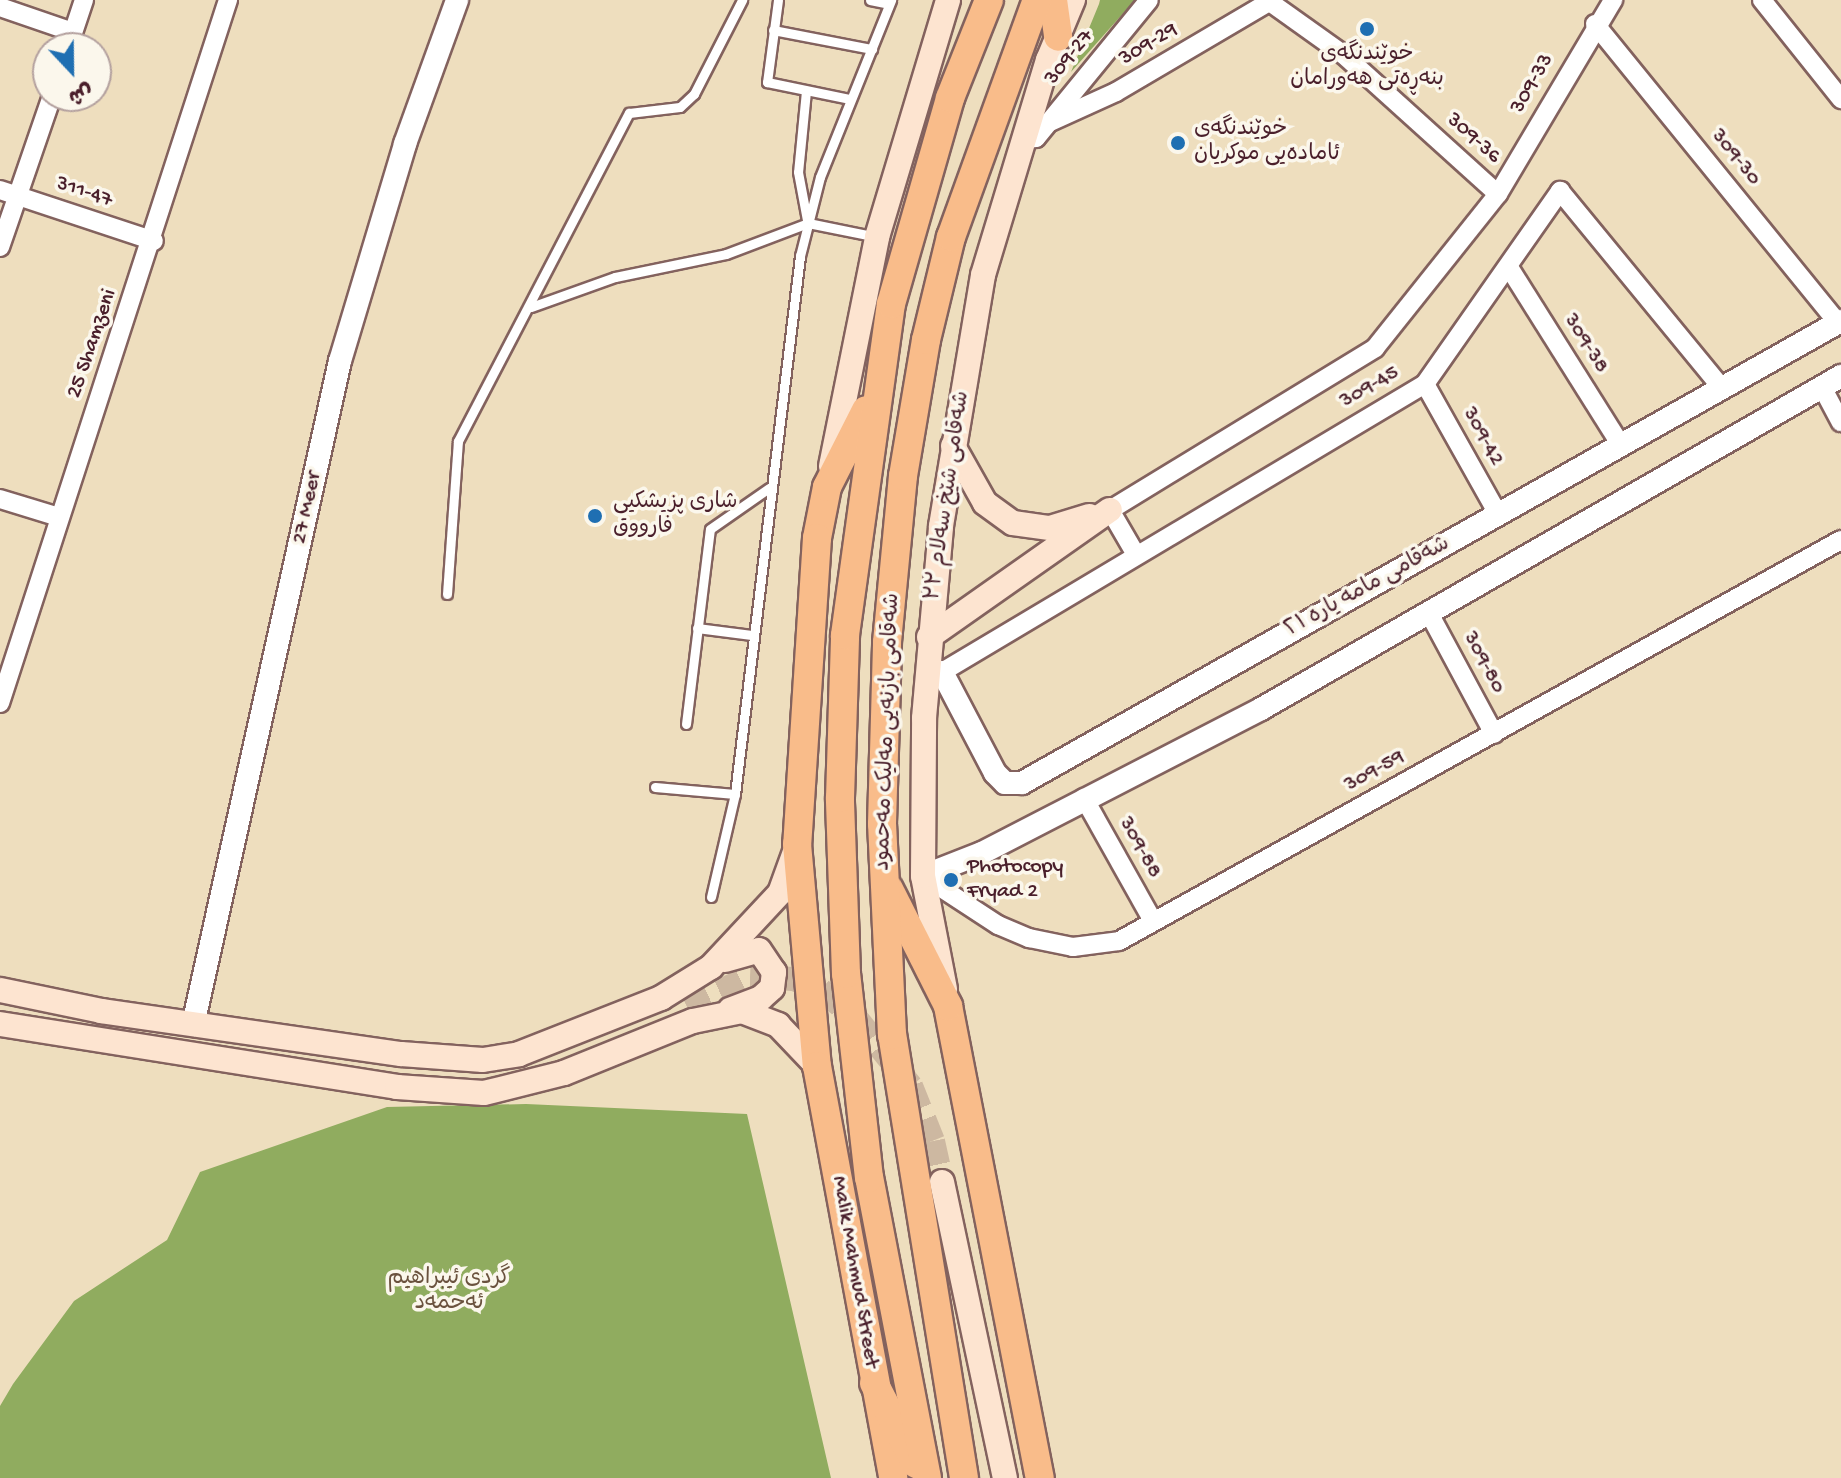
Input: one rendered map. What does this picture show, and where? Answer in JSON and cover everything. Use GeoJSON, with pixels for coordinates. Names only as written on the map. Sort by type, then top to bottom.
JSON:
{"type":"FeatureCollection","features":[{"type":"Feature","properties":{"kind":"main road"},"geometry":{"type":"LineString","coordinates":[[827,487],[877,237],[948,0]]}},
{"type":"Feature","properties":{"kind":"main road","name":"شەقامی بازنەیی مەلیک مەحمود"},"geometry":{"type":"LineString","coordinates":[[925,1478],[869,1178],[846,974],[840,798],[845,635],[876,392],[891,304],[950,98],[989,0]]}},
{"type":"Feature","properties":{"kind":"main road","name":"شەقامی بازنەیی مەلیک مەحمود"},"geometry":{"type":"LineString","coordinates":[[964,1478],[892,1035],[884,879],[887,642],[903,476],[926,340],[951,237],[1037,0]]}},
{"type":"Feature","properties":{"kind":"main road"},"geometry":{"type":"LineString","coordinates":[[1053,0],[1058,37]]}},
{"type":"Feature","properties":{"kind":"main road","name":"شەقامی شێخ سەلام ٣٣"},"geometry":{"type":"LineString","coordinates":[[948,1006],[923,876],[934,677],[929,637],[953,446],[983,275],[1058,37],[1073,0]]}},
{"type":"Feature","properties":{"kind":"main road","name":"Malik Mahmud Street"},"geometry":{"type":"LineString","coordinates":[[876,392],[827,487],[817,538],[797,844],[817,1066],[893,1478]]}},
{"type":"Feature","properties":{"kind":"main road"},"geometry":{"type":"LineString","coordinates":[[953,446],[985,503],[1013,523],[1050,528],[1110,510]]}},
{"type":"Feature","properties":{"kind":"main road"},"geometry":{"type":"LineString","coordinates":[[929,637],[1110,510]]}},
{"type":"Feature","properties":{"kind":"main road"},"geometry":{"type":"LineString","coordinates":[[711,967],[780,893],[797,844]]}},
{"type":"Feature","properties":{"kind":"main road"},"geometry":{"type":"LineString","coordinates":[[884,879],[948,1006],[1040,1478]]}},
{"type":"Feature","properties":{"kind":"main road"},"geometry":{"type":"LineString","coordinates":[[0,990],[193,1025],[401,1054],[483,1060],[519,1054],[584,1031],[661,998],[711,967],[759,950],[774,972],[772,988],[761,998],[564,1073],[484,1093],[397,1087],[0,1024]]}},
{"type":"Feature","properties":{"kind":"main road"},"geometry":{"type":"LineString","coordinates":[[36,998],[121,1028],[210,1044],[388,1070],[488,1075],[609,1041],[687,1007]]}},
{"type":"Feature","properties":{"kind":"main road"},"geometry":{"type":"LineString","coordinates":[[725,1012],[759,1014],[778,1025],[817,1066]]}},
{"type":"Feature","properties":{"kind":"main road"},"geometry":{"type":"LineString","coordinates":[[942,1182],[1005,1478]]}},
{"type":"Feature","properties":{"kind":"main road"},"geometry":{"type":"LineString","coordinates":[[874,1383],[925,1478]]}},
{"type":"Feature","properties":{"kind":"street"},"geometry":{"type":"LineString","coordinates":[[74,32],[84,0]]}},
{"type":"Feature","properties":{"kind":"street","name":"25 Shamzeni"},"geometry":{"type":"LineString","coordinates":[[0,703],[59,517],[154,241],[228,0]]}},
{"type":"Feature","properties":{"kind":"street","name":"27 Meer"},"geometry":{"type":"LineString","coordinates":[[193,1025],[340,361],[405,144],[457,0]]}},
{"type":"Feature","properties":{"kind":"street","name":"309-27"},"geometry":{"type":"LineString","coordinates":[[1025,139],[1036,138],[1149,0]]}},
{"type":"Feature","properties":{"kind":"street","name":"309-33"},"geometry":{"type":"LineString","coordinates":[[1110,510],[1375,348],[1498,194],[1595,24],[1613,0]]}},
{"type":"Feature","properties":{"kind":"street"},"geometry":{"type":"LineString","coordinates":[[1762,0],[1841,99]]}},
{"type":"Feature","properties":{"kind":"street","name":"309-29"},"geometry":{"type":"LineString","coordinates":[[1050,122],[1116,92],[1268,1]]}},
{"type":"Feature","properties":{"kind":"street","name":"309-36"},"geometry":{"type":"LineString","coordinates":[[1268,1],[1344,55],[1498,194]]}},
{"type":"Feature","properties":{"kind":"street"},"geometry":{"type":"LineString","coordinates":[[0,7],[54,32]]}},
{"type":"Feature","properties":{"kind":"street","name":"309-30"},"geometry":{"type":"LineString","coordinates":[[1595,24],[1840,322]]}},
{"type":"Feature","properties":{"kind":"street"},"geometry":{"type":"LineString","coordinates":[[0,247],[47,112]]}},
{"type":"Feature","properties":{"kind":"street","name":"311-47"},"geometry":{"type":"LineString","coordinates":[[0,190],[154,241]]}},
{"type":"Feature","properties":{"kind":"street","name":"309-45"},"geometry":{"type":"LineString","coordinates":[[934,677],[1135,553],[1425,384],[1510,269],[1560,191],[1722,388]]}},
{"type":"Feature","properties":{"kind":"street","name":"309-38"},"geometry":{"type":"LineString","coordinates":[[1510,269],[1621,445]]}},
{"type":"Feature","properties":{"kind":"street","name":"شەقامی مامە یارە ٢١"},"geometry":{"type":"LineString","coordinates":[[934,677],[995,773],[1005,783],[1022,783],[1840,322]]}},
{"type":"Feature","properties":{"kind":"street"},"geometry":{"type":"LineString","coordinates":[[923,876],[982,853],[1214,734],[1430,615],[1831,382],[1841,422]]}},
{"type":"Feature","properties":{"kind":"street","name":"309-42"},"geometry":{"type":"LineString","coordinates":[[1425,384],[1498,514]]}},
{"type":"Feature","properties":{"kind":"street"},"geometry":{"type":"LineString","coordinates":[[0,499],[59,517]]}},
{"type":"Feature","properties":{"kind":"street"},"geometry":{"type":"LineString","coordinates":[[1110,510],[1135,553]]}},
{"type":"Feature","properties":{"kind":"street","name":"309-59"},"geometry":{"type":"LineString","coordinates":[[923,876],[998,925],[1044,941],[1073,947],[1119,941],[1841,540]]}},
{"type":"Feature","properties":{"kind":"street","name":"309-80"},"geometry":{"type":"LineString","coordinates":[[1430,615],[1494,734]]}},
{"type":"Feature","properties":{"kind":"street","name":"309-88"},"geometry":{"type":"LineString","coordinates":[[1084,798],[1153,921]]}},
{"type":"Feature","properties":{"kind":"lane"},"geometry":{"type":"LineString","coordinates":[[447,594],[458,441],[531,307],[629,113],[680,107],[694,94],[742,0]]}},
{"type":"Feature","properties":{"kind":"lane"},"geometry":{"type":"LineString","coordinates":[[778,0],[767,82],[850,99]]}},
{"type":"Feature","properties":{"kind":"lane"},"geometry":{"type":"LineString","coordinates":[[711,897],[735,794],[769,488],[808,223],[820,177],[890,2],[870,0]]}},
{"type":"Feature","properties":{"kind":"lane"},"geometry":{"type":"LineString","coordinates":[[773,30],[872,49]]}},
{"type":"Feature","properties":{"kind":"lane"},"geometry":{"type":"LineString","coordinates":[[806,91],[798,172],[808,223]]}},
{"type":"Feature","properties":{"kind":"lane"},"geometry":{"type":"LineString","coordinates":[[798,172],[820,177]]}},
{"type":"Feature","properties":{"kind":"lane"},"geometry":{"type":"LineString","coordinates":[[531,307],[615,277],[726,254],[808,223],[877,237]]}},
{"type":"Feature","properties":{"kind":"lane"},"geometry":{"type":"LineString","coordinates":[[686,724],[710,529],[769,488]]}},
{"type":"Feature","properties":{"kind":"lane"},"geometry":{"type":"LineString","coordinates":[[697,628],[752,635]]}},
{"type":"Feature","properties":{"kind":"lane"},"geometry":{"type":"LineString","coordinates":[[655,787],[735,794]]}},
{"type":"Feature","properties":{"kind":"green space"},"geometry":{"type":"Polygon","coordinates":[[[1100,0],[1135,0],[1071,72],[1099,4],[1100,0]]]}},
{"type":"Feature","properties":{"kind":"green space","name":"گردی ئیبراھیم ئەحمەد"},"geometry":{"type":"Polygon","coordinates":[[[526,1104],[747,1114],[831,1478],[0,1478],[0,1406],[13,1384],[74,1301],[167,1240],[200,1172],[387,1107],[526,1104]]]}},
{"type":"Feature","properties":{"kind":"tunnel"},"geometry":{"type":"LineString","coordinates":[[687,1007],[750,977],[794,979],[821,990],[857,1019],[911,1086],[933,1141],[942,1182]]}},
{"type":"Feature","properties":{"kind":"place","name":"خوێندنگەی بنەڕەتی هەورامان"},"geometry":{"type":"Point","coordinates":[1367,29]}},
{"type":"Feature","properties":{"kind":"place","name":"خوێندنگەی ئامادەیی موکریان"},"geometry":{"type":"Point","coordinates":[1178,143]}},
{"type":"Feature","properties":{"kind":"place","name":"شاری پزیشکیی فارووق"},"geometry":{"type":"Point","coordinates":[595,516]}},
{"type":"Feature","properties":{"kind":"place","name":"Photocopy Fryad 2"},"geometry":{"type":"Point","coordinates":[951,880]}}]}
